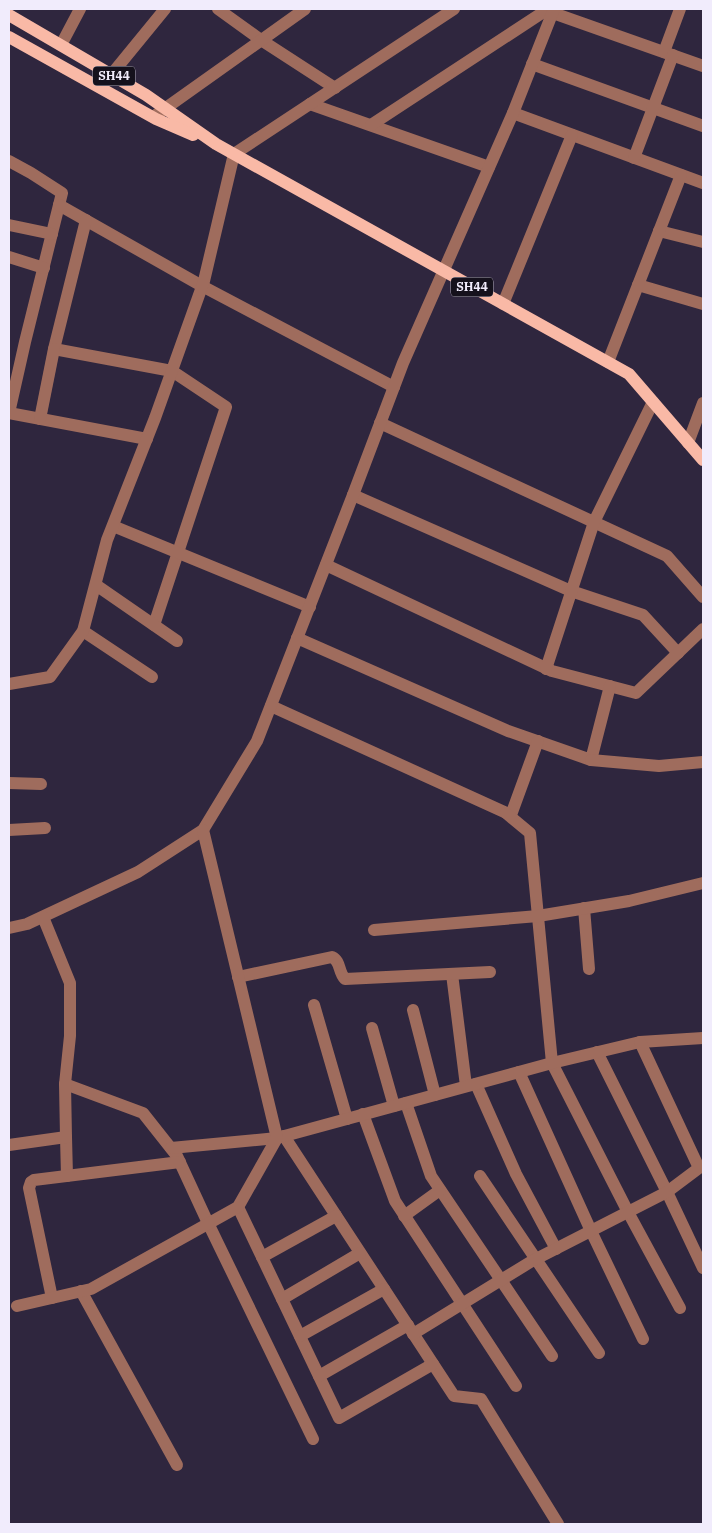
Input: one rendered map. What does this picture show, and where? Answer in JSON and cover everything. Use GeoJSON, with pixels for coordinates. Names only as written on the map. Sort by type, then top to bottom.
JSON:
{"type":"FeatureCollection","features":[{"type":"Feature","properties":{"kind":"main road","name":"SH44"},"geometry":{"type":"LineString","coordinates":[[9,14],[146,96],[216,144],[629,374],[703,460]]}},
{"type":"Feature","properties":{"kind":"main road","name":"SH44"},"geometry":{"type":"LineString","coordinates":[[9,37],[166,124],[216,144]]}},
{"type":"Feature","properties":{"kind":"street"},"geometry":{"type":"LineString","coordinates":[[61,45],[80,9]]}},
{"type":"Feature","properties":{"kind":"street"},"geometry":{"type":"LineString","coordinates":[[111,75],[165,9]]}},
{"type":"Feature","properties":{"kind":"street"},"geometry":{"type":"LineString","coordinates":[[218,9],[261,40],[335,88]]}},
{"type":"Feature","properties":{"kind":"street"},"geometry":{"type":"LineString","coordinates":[[153,117],[305,9]]}},
{"type":"Feature","properties":{"kind":"street"},"geometry":{"type":"LineString","coordinates":[[9,684],[50,677],[83,631],[112,526],[172,371],[202,286],[234,154],[454,9]]}},
{"type":"Feature","properties":{"kind":"street"},"geometry":{"type":"LineString","coordinates":[[634,158],[653,108],[680,9]]}},
{"type":"Feature","properties":{"kind":"street"},"geometry":{"type":"LineString","coordinates":[[552,10],[703,66]]}},
{"type":"Feature","properties":{"kind":"street"},"geometry":{"type":"LineString","coordinates":[[9,928],[27,924],[138,872],[203,830],[257,741],[403,363],[513,113],[552,10]]}},
{"type":"Feature","properties":{"kind":"street"},"geometry":{"type":"LineString","coordinates":[[370,125],[552,10]]}},
{"type":"Feature","properties":{"kind":"street"},"geometry":{"type":"LineString","coordinates":[[532,64],[703,126]]}},
{"type":"Feature","properties":{"kind":"street"},"geometry":{"type":"LineString","coordinates":[[310,104],[489,167]]}},
{"type":"Feature","properties":{"kind":"street"},"geometry":{"type":"LineString","coordinates":[[513,113],[703,183]]}},
{"type":"Feature","properties":{"kind":"street"},"geometry":{"type":"LineString","coordinates":[[503,304],[572,135]]}},
{"type":"Feature","properties":{"kind":"street"},"geometry":{"type":"LineString","coordinates":[[9,161],[62,194],[9,413],[146,439]]}},
{"type":"Feature","properties":{"kind":"street"},"geometry":{"type":"LineString","coordinates":[[608,362],[681,174]]}},
{"type":"Feature","properties":{"kind":"street"},"geometry":{"type":"LineString","coordinates":[[59,205],[202,286],[394,387]]}},
{"type":"Feature","properties":{"kind":"street"},"geometry":{"type":"LineString","coordinates":[[40,419],[54,349],[86,220]]}},
{"type":"Feature","properties":{"kind":"street"},"geometry":{"type":"LineString","coordinates":[[9,225],[52,234]]}},
{"type":"Feature","properties":{"kind":"street"},"geometry":{"type":"LineString","coordinates":[[659,231],[703,242]]}},
{"type":"Feature","properties":{"kind":"street"},"geometry":{"type":"LineString","coordinates":[[9,257],[44,268]]}},
{"type":"Feature","properties":{"kind":"street"},"geometry":{"type":"LineString","coordinates":[[638,285],[703,304]]}},
{"type":"Feature","properties":{"kind":"street"},"geometry":{"type":"LineString","coordinates":[[54,349],[172,371],[226,407],[154,625]]}},
{"type":"Feature","properties":{"kind":"street"},"geometry":{"type":"LineString","coordinates":[[546,669],[594,522],[653,402]]}},
{"type":"Feature","properties":{"kind":"street"},"geometry":{"type":"LineString","coordinates":[[688,443],[703,403]]}},
{"type":"Feature","properties":{"kind":"street"},"geometry":{"type":"LineString","coordinates":[[380,424],[667,556],[703,597]]}},
{"type":"Feature","properties":{"kind":"street"},"geometry":{"type":"LineString","coordinates":[[353,495],[572,591],[643,615],[678,653]]}},
{"type":"Feature","properties":{"kind":"street"},"geometry":{"type":"LineString","coordinates":[[112,526],[310,606]]}},
{"type":"Feature","properties":{"kind":"street"},"geometry":{"type":"LineString","coordinates":[[326,565],[546,669],[636,693],[703,629]]}},
{"type":"Feature","properties":{"kind":"street"},"geometry":{"type":"LineString","coordinates":[[96,585],[176,641]]}},
{"type":"Feature","properties":{"kind":"street"},"geometry":{"type":"LineString","coordinates":[[83,631],[152,677]]}},
{"type":"Feature","properties":{"kind":"street"},"geometry":{"type":"LineString","coordinates":[[297,638],[508,730],[590,760],[651,765],[703,762]]}},
{"type":"Feature","properties":{"kind":"street"},"geometry":{"type":"LineString","coordinates":[[590,760],[610,686]]}},
{"type":"Feature","properties":{"kind":"street"},"geometry":{"type":"LineString","coordinates":[[271,706],[511,815],[538,741]]}},
{"type":"Feature","properties":{"kind":"street"},"geometry":{"type":"LineString","coordinates":[[9,784],[41,784]]}},
{"type":"Feature","properties":{"kind":"street"},"geometry":{"type":"LineString","coordinates":[[506,813],[530,833],[552,1063],[628,1212],[680,1308]]}},
{"type":"Feature","properties":{"kind":"street"},"geometry":{"type":"LineString","coordinates":[[9,830],[45,828]]}},
{"type":"Feature","properties":{"kind":"street"},"geometry":{"type":"LineString","coordinates":[[203,830],[238,977],[280,1137],[336,1216],[454,1396],[481,1399],[558,1524]]}},
{"type":"Feature","properties":{"kind":"street"},"geometry":{"type":"LineString","coordinates":[[374,930],[538,916],[629,901],[703,883]]}},
{"type":"Feature","properties":{"kind":"street"},"geometry":{"type":"LineString","coordinates":[[584,908],[589,969]]}},
{"type":"Feature","properties":{"kind":"street"},"geometry":{"type":"LineString","coordinates":[[43,917],[70,983],[70,1036],[65,1084],[66,1176]]}},
{"type":"Feature","properties":{"kind":"street"},"geometry":{"type":"LineString","coordinates":[[238,977],[332,957],[338,960],[342,976],[345,979],[490,972]]}},
{"type":"Feature","properties":{"kind":"street"},"geometry":{"type":"LineString","coordinates":[[452,974],[471,1085],[556,1249]]}},
{"type":"Feature","properties":{"kind":"street"},"geometry":{"type":"LineString","coordinates":[[314,1005],[347,1119]]}},
{"type":"Feature","properties":{"kind":"street"},"geometry":{"type":"LineString","coordinates":[[413,1010],[435,1095]]}},
{"type":"Feature","properties":{"kind":"street"},"geometry":{"type":"LineString","coordinates":[[372,1028],[400,1104],[430,1176],[552,1356]]}},
{"type":"Feature","properties":{"kind":"street"},"geometry":{"type":"LineString","coordinates":[[171,1148],[280,1137],[597,1052],[640,1042],[703,1038]]}},
{"type":"Feature","properties":{"kind":"street"},"geometry":{"type":"LineString","coordinates":[[319,1376],[462,1304],[536,1259],[667,1192],[702,1170],[640,1042]]}},
{"type":"Feature","properties":{"kind":"street"},"geometry":{"type":"LineString","coordinates":[[597,1052],[703,1268]]}},
{"type":"Feature","properties":{"kind":"street"},"geometry":{"type":"LineString","coordinates":[[519,1072],[591,1231],[643,1339]]}},
{"type":"Feature","properties":{"kind":"street"},"geometry":{"type":"LineString","coordinates":[[65,1084],[143,1113],[171,1148],[180,1162],[313,1439]]}},
{"type":"Feature","properties":{"kind":"street"},"geometry":{"type":"LineString","coordinates":[[363,1114],[395,1201],[516,1386]]}},
{"type":"Feature","properties":{"kind":"street"},"geometry":{"type":"LineString","coordinates":[[9,1145],[66,1137]]}},
{"type":"Feature","properties":{"kind":"street"},"geometry":{"type":"LineString","coordinates":[[17,1306],[91,1289],[238,1207],[280,1137]]}},
{"type":"Feature","properties":{"kind":"street"},"geometry":{"type":"LineString","coordinates":[[52,1298],[29,1184],[34,1180],[180,1162]]}},
{"type":"Feature","properties":{"kind":"street"},"geometry":{"type":"LineString","coordinates":[[480,1176],[599,1353]]}},
{"type":"Feature","properties":{"kind":"street"},"geometry":{"type":"LineString","coordinates":[[404,1216],[440,1190]]}},
{"type":"Feature","properties":{"kind":"street"},"geometry":{"type":"LineString","coordinates":[[238,1207],[339,1418],[433,1364]]}},
{"type":"Feature","properties":{"kind":"street"},"geometry":{"type":"LineString","coordinates":[[262,1256],[336,1216]]}},
{"type":"Feature","properties":{"kind":"street"},"geometry":{"type":"LineString","coordinates":[[282,1299],[360,1252]]}},
{"type":"Feature","properties":{"kind":"street"},"geometry":{"type":"LineString","coordinates":[[300,1336],[384,1289]]}},
{"type":"Feature","properties":{"kind":"street"},"geometry":{"type":"LineString","coordinates":[[81,1291],[178,1465]]}}]}
